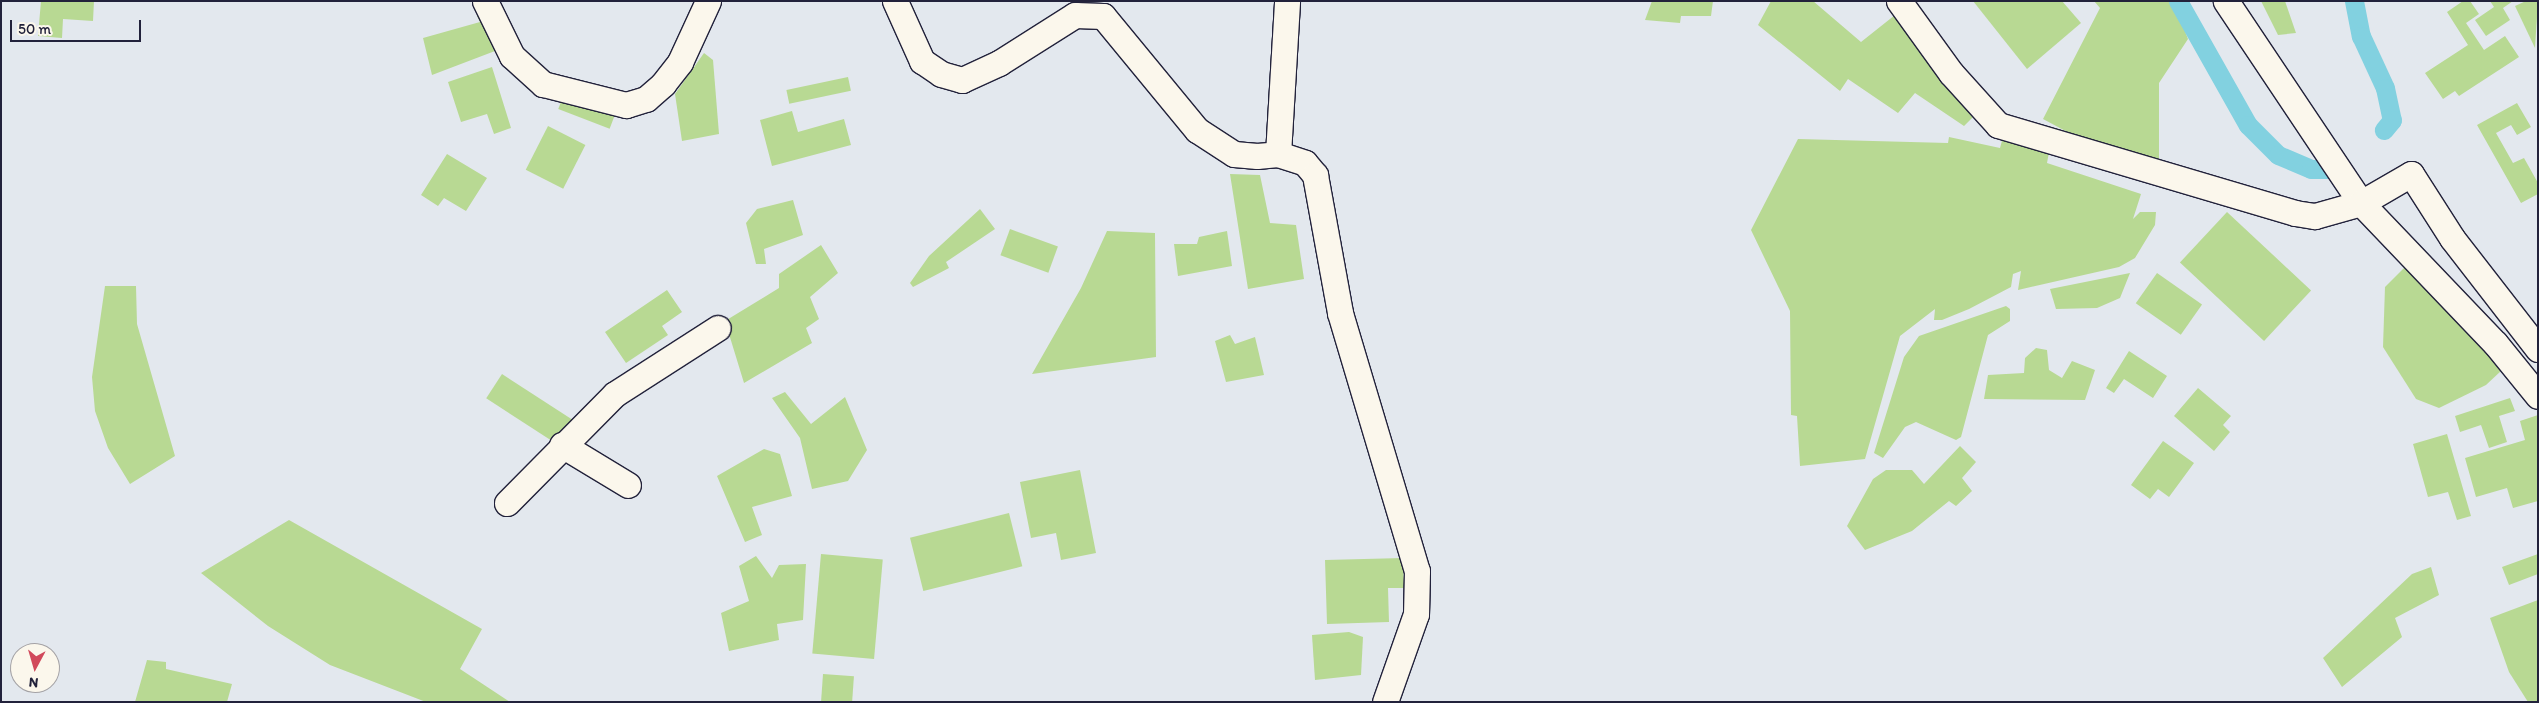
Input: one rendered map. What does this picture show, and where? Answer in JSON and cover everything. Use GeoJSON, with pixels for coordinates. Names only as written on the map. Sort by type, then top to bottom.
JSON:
{"type":"FeatureCollection","features":[{"type":"Feature","properties":{"kind":"street"},"geometry":{"type":"LineString","coordinates":[[485,1],[512,56],[543,84],[626,105],[646,99],[663,84],[680,62],[708,1]]}},
{"type":"Feature","properties":{"kind":"street"},"geometry":{"type":"LineString","coordinates":[[895,1],[922,61],[941,74],[962,80],[999,63],[1075,14],[1103,16],[1197,130],[1234,154],[1278,154],[1305,163],[1319,188],[1340,313],[1417,571],[1416,614],[1385,702]]}},
{"type":"Feature","properties":{"kind":"street"},"geometry":{"type":"LineString","coordinates":[[1278,154],[1287,1]]}},
{"type":"Feature","properties":{"kind":"street"},"geometry":{"type":"LineString","coordinates":[[1899,1],[1951,73],[1998,125],[2294,213],[2314,216],[2360,203],[2411,174],[2452,238],[2538,349]]}},
{"type":"Feature","properties":{"kind":"street"},"geometry":{"type":"LineString","coordinates":[[2226,1],[2360,203],[2495,343],[2538,396]]}},
{"type":"Feature","properties":{"kind":"street"},"geometry":{"type":"LineString","coordinates":[[507,503],[616,394],[718,328]]}},
{"type":"Feature","properties":{"kind":"street"},"geometry":{"type":"LineString","coordinates":[[562,446],[628,485]]}},
{"type":"Feature","properties":{"kind":"green space"},"geometry":{"type":"Polygon","coordinates":[[[41,1],[94,1],[93,21],[63,19],[62,38],[38,36],[41,1]]]}},
{"type":"Feature","properties":{"kind":"green space"},"geometry":{"type":"Polygon","coordinates":[[[1652,1],[1713,1],[1711,16],[1681,16],[1680,23],[1645,20],[1652,1]]]}},
{"type":"Feature","properties":{"kind":"green space"},"geometry":{"type":"Polygon","coordinates":[[[1771,1],[1813,1],[1861,42],[1895,15],[1978,112],[1964,126],[1915,93],[1898,113],[1848,79],[1840,91],[1758,25],[1771,1]]]}},
{"type":"Feature","properties":{"kind":"green space"},"geometry":{"type":"Polygon","coordinates":[[[1973,1],[2062,1],[2081,23],[2027,69],[1973,1]]]}},
{"type":"Feature","properties":{"kind":"green space"},"geometry":{"type":"Polygon","coordinates":[[[2094,1],[2173,1],[2188,39],[2159,83],[2159,159],[2088,143],[2043,119],[2100,8],[2094,1]]]}},
{"type":"Feature","properties":{"kind":"green space"},"geometry":{"type":"Polygon","coordinates":[[[2261,1],[2285,1],[2296,33],[2278,35],[2261,1]]]}},
{"type":"Feature","properties":{"kind":"green space"},"geometry":{"type":"Polygon","coordinates":[[[2463,1],[2470,1],[2479,14],[2466,23],[2484,50],[2505,36],[2519,57],[2459,96],[2455,91],[2443,99],[2425,73],[2468,45],[2447,12],[2463,1]]]}},
{"type":"Feature","properties":{"kind":"green space"},"geometry":{"type":"Polygon","coordinates":[[[2490,1],[2513,1],[2503,8],[2510,20],[2486,36],[2475,20],[2494,7],[2490,1]]]}},
{"type":"Feature","properties":{"kind":"green space"},"geometry":{"type":"Polygon","coordinates":[[[2526,1],[2538,1],[2535,48],[2515,6],[2526,1]]]}},
{"type":"Feature","properties":{"kind":"green space"},"geometry":{"type":"Polygon","coordinates":[[[483,13],[495,51],[432,75],[423,38],[480,22],[477,16],[483,13]]]}},
{"type":"Feature","properties":{"kind":"green space"},"geometry":{"type":"Polygon","coordinates":[[[704,53],[713,60],[719,134],[682,141],[675,94],[704,53]]]}},
{"type":"Feature","properties":{"kind":"green space"},"geometry":{"type":"Polygon","coordinates":[[[492,67],[511,128],[494,134],[487,114],[461,122],[448,82],[492,67]]]}},
{"type":"Feature","properties":{"kind":"green space"},"geometry":{"type":"Polygon","coordinates":[[[848,77],[851,91],[789,104],[786,90],[848,77]]]}},
{"type":"Feature","properties":{"kind":"green space"},"geometry":{"type":"Polygon","coordinates":[[[564,94],[615,114],[610,129],[558,109],[564,94]]]}},
{"type":"Feature","properties":{"kind":"green space"},"geometry":{"type":"Polygon","coordinates":[[[2517,103],[2531,127],[2517,135],[2511,125],[2496,133],[2513,163],[2524,158],[2538,183],[2538,194],[2521,203],[2477,125],[2517,103]]]}},
{"type":"Feature","properties":{"kind":"green space"},"geometry":{"type":"Polygon","coordinates":[[[792,111],[798,132],[844,119],[851,145],[772,166],[760,120],[792,111]]]}},
{"type":"Feature","properties":{"kind":"green space"},"geometry":{"type":"Polygon","coordinates":[[[548,126],[585,145],[563,189],[526,170],[548,126]]]}},
{"type":"Feature","properties":{"kind":"green space"},"geometry":{"type":"Polygon","coordinates":[[[1949,137],[2000,148],[2003,137],[2050,147],[2047,163],[2141,194],[2133,219],[2140,212],[2156,212],[2155,225],[2135,258],[2119,267],[2018,290],[2021,271],[2013,274],[2011,287],[1969,309],[1942,320],[1934,320],[1935,309],[1900,336],[1865,459],[1800,466],[1797,416],[1791,415],[1790,311],[1751,230],[1798,139],[1948,143],[1949,137]]]}},
{"type":"Feature","properties":{"kind":"green space"},"geometry":{"type":"Polygon","coordinates":[[[447,154],[487,178],[466,211],[444,198],[438,206],[421,195],[447,154]]]}},
{"type":"Feature","properties":{"kind":"green space"},"geometry":{"type":"Polygon","coordinates":[[[1230,174],[1260,175],[1270,223],[1296,225],[1304,279],[1248,289],[1230,174]]]}},
{"type":"Feature","properties":{"kind":"green space"},"geometry":{"type":"Polygon","coordinates":[[[793,200],[803,235],[764,249],[766,264],[756,264],[746,223],[757,209],[793,200]]]}},
{"type":"Feature","properties":{"kind":"green space"},"geometry":{"type":"Polygon","coordinates":[[[980,209],[995,229],[946,262],[949,268],[913,287],[910,283],[929,256],[980,209]]]}},
{"type":"Feature","properties":{"kind":"green space"},"geometry":{"type":"Polygon","coordinates":[[[2227,212],[2311,290],[2264,341],[2180,262],[2227,212]]]}},
{"type":"Feature","properties":{"kind":"green space"},"geometry":{"type":"Polygon","coordinates":[[[1010,229],[1058,246],[1048,273],[1000,255],[1010,229]]]}},
{"type":"Feature","properties":{"kind":"green space"},"geometry":{"type":"Polygon","coordinates":[[[1107,231],[1155,233],[1156,357],[1032,374],[1081,288],[1107,231]]]}},
{"type":"Feature","properties":{"kind":"green space"},"geometry":{"type":"Polygon","coordinates":[[[1227,231],[1232,266],[1178,276],[1174,244],[1197,244],[1199,237],[1227,231]]]}},
{"type":"Feature","properties":{"kind":"green space"},"geometry":{"type":"Polygon","coordinates":[[[821,245],[838,273],[810,297],[819,319],[806,328],[812,343],[744,383],[725,321],[779,288],[779,274],[821,245]]]}},
{"type":"Feature","properties":{"kind":"green space"},"geometry":{"type":"Polygon","coordinates":[[[2408,264],[2502,370],[2486,385],[2439,408],[2416,399],[2383,347],[2385,287],[2408,264]]]}},
{"type":"Feature","properties":{"kind":"green space"},"geometry":{"type":"Polygon","coordinates":[[[2130,273],[2120,298],[2097,308],[2056,309],[2050,289],[2130,273]]]}},
{"type":"Feature","properties":{"kind":"green space"},"geometry":{"type":"Polygon","coordinates":[[[2157,273],[2202,305],[2181,335],[2136,303],[2157,273]]]}},
{"type":"Feature","properties":{"kind":"green space"},"geometry":{"type":"Polygon","coordinates":[[[105,286],[136,286],[137,324],[175,456],[130,484],[108,448],[95,411],[92,377],[105,286]]]}},
{"type":"Feature","properties":{"kind":"green space"},"geometry":{"type":"Polygon","coordinates":[[[667,290],[682,312],[662,326],[668,335],[626,363],[605,332],[667,290]]]}},
{"type":"Feature","properties":{"kind":"green space"},"geometry":{"type":"Polygon","coordinates":[[[2006,306],[2010,309],[2010,321],[1988,335],[1961,437],[1956,440],[1916,422],[1905,427],[1883,458],[1874,453],[1904,357],[1919,336],[2006,306]]]}},
{"type":"Feature","properties":{"kind":"green space"},"geometry":{"type":"Polygon","coordinates":[[[1230,335],[1235,344],[1255,337],[1264,375],[1226,382],[1215,341],[1230,335]]]}},
{"type":"Feature","properties":{"kind":"green space"},"geometry":{"type":"Polygon","coordinates":[[[2036,348],[2047,350],[2049,370],[2062,378],[2072,361],[2095,370],[2085,400],[1984,399],[1988,375],[2024,373],[2025,358],[2036,348]]]}},
{"type":"Feature","properties":{"kind":"green space"},"geometry":{"type":"Polygon","coordinates":[[[2129,351],[2167,376],[2153,398],[2124,379],[2114,393],[2106,388],[2129,351]]]}},
{"type":"Feature","properties":{"kind":"green space"},"geometry":{"type":"Polygon","coordinates":[[[502,374],[573,420],[557,445],[486,398],[502,374]]]}},
{"type":"Feature","properties":{"kind":"green space"},"geometry":{"type":"Polygon","coordinates":[[[2198,388],[2231,416],[2223,425],[2230,432],[2214,451],[2174,416],[2198,388]]]}},
{"type":"Feature","properties":{"kind":"green space"},"geometry":{"type":"Polygon","coordinates":[[[785,392],[811,424],[845,397],[867,450],[848,481],[812,489],[800,438],[772,398],[785,392]]]}},
{"type":"Feature","properties":{"kind":"green space"},"geometry":{"type":"Polygon","coordinates":[[[2510,398],[2515,411],[2499,416],[2507,442],[2489,448],[2481,425],[2460,432],[2455,416],[2510,398]]]}},
{"type":"Feature","properties":{"kind":"green space"},"geometry":{"type":"Polygon","coordinates":[[[2538,415],[2538,501],[2513,508],[2507,488],[2476,497],[2465,458],[2525,440],[2520,421],[2538,415]]]}},
{"type":"Feature","properties":{"kind":"green space"},"geometry":{"type":"Polygon","coordinates":[[[2447,434],[2471,516],[2457,520],[2448,492],[2428,497],[2413,444],[2447,434]]]}},
{"type":"Feature","properties":{"kind":"green space"},"geometry":{"type":"Polygon","coordinates":[[[2163,441],[2194,463],[2169,497],[2158,489],[2150,499],[2131,485],[2163,441]]]}},
{"type":"Feature","properties":{"kind":"green space"},"geometry":{"type":"Polygon","coordinates":[[[1960,446],[1976,462],[1962,478],[1972,491],[1956,506],[1949,501],[1912,531],[1865,550],[1847,526],[1873,479],[1886,470],[1912,470],[1924,484],[1960,446]]]}},
{"type":"Feature","properties":{"kind":"green space"},"geometry":{"type":"Polygon","coordinates":[[[764,449],[780,454],[792,496],[752,507],[762,535],[745,542],[717,476],[764,449]]]}},
{"type":"Feature","properties":{"kind":"green space"},"geometry":{"type":"Polygon","coordinates":[[[1080,470],[1096,553],[1061,560],[1056,533],[1031,538],[1020,482],[1080,470]]]}},
{"type":"Feature","properties":{"kind":"green space"},"geometry":{"type":"Polygon","coordinates":[[[1009,513],[1022,566],[923,591],[910,538],[1009,513]]]}},
{"type":"Feature","properties":{"kind":"green space"},"geometry":{"type":"Polygon","coordinates":[[[289,520],[482,629],[460,669],[510,702],[426,702],[330,665],[268,626],[201,573],[289,520]]]}},
{"type":"Feature","properties":{"kind":"green space"},"geometry":{"type":"Polygon","coordinates":[[[821,554],[883,559],[874,659],[812,654],[821,554]]]}},
{"type":"Feature","properties":{"kind":"green space"},"geometry":{"type":"Polygon","coordinates":[[[2538,554],[2538,574],[2509,585],[2502,567],[2538,554]]]}},
{"type":"Feature","properties":{"kind":"green space"},"geometry":{"type":"Polygon","coordinates":[[[756,556],[772,578],[779,565],[806,564],[803,620],[777,624],[779,640],[729,651],[721,613],[749,601],[739,566],[756,556]]]}},
{"type":"Feature","properties":{"kind":"green space"},"geometry":{"type":"Polygon","coordinates":[[[1403,558],[1404,588],[1388,588],[1389,622],[1327,624],[1325,560],[1403,558]]]}},
{"type":"Feature","properties":{"kind":"green space"},"geometry":{"type":"Polygon","coordinates":[[[2431,567],[2439,595],[2395,618],[2402,637],[2342,687],[2323,658],[2412,574],[2431,567]]]}},
{"type":"Feature","properties":{"kind":"green space"},"geometry":{"type":"Polygon","coordinates":[[[2538,600],[2538,702],[2528,702],[2509,672],[2490,618],[2538,600]]]}},
{"type":"Feature","properties":{"kind":"green space"},"geometry":{"type":"Polygon","coordinates":[[[1349,632],[1363,637],[1361,675],[1315,680],[1312,635],[1349,632]]]}},
{"type":"Feature","properties":{"kind":"green space"},"geometry":{"type":"Polygon","coordinates":[[[147,660],[166,662],[166,669],[232,684],[227,702],[135,702],[147,660]]]}},
{"type":"Feature","properties":{"kind":"green space"},"geometry":{"type":"Polygon","coordinates":[[[823,674],[854,676],[852,702],[821,702],[823,674]]]}},
{"type":"Feature","properties":{"kind":"waterway"},"geometry":{"type":"LineString","coordinates":[[2178,1],[2248,125],[2278,155],[2311,169],[2332,169]]}},
{"type":"Feature","properties":{"kind":"waterway"},"geometry":{"type":"LineString","coordinates":[[2354,1],[2361,36],[2385,88],[2392,120],[2384,130]]}}]}
